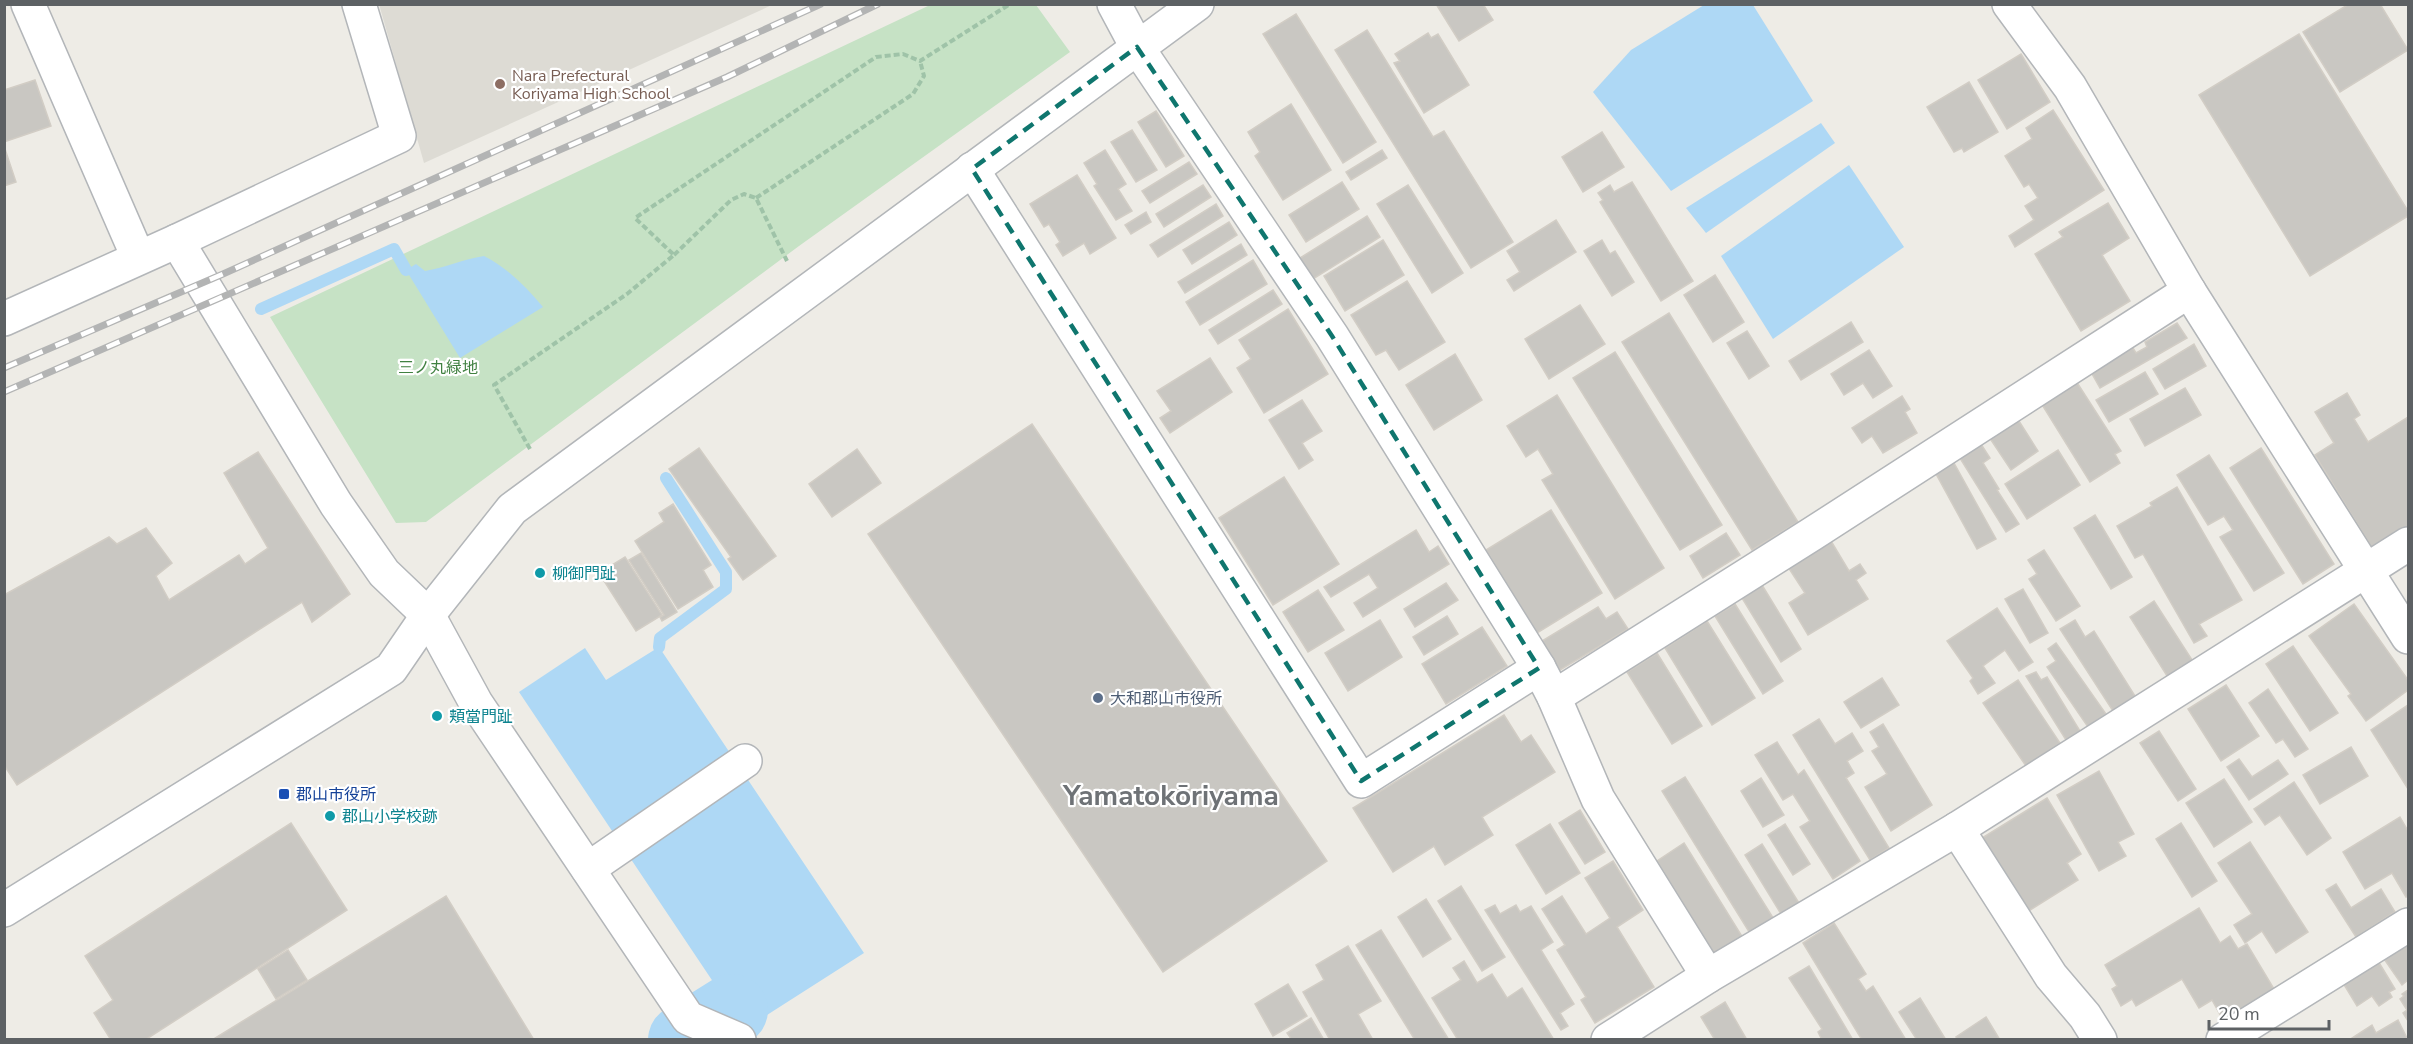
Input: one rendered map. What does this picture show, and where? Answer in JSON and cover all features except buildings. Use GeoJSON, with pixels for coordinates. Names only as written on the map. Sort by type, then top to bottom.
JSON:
{"type":"FeatureCollection","features":[{"type":"Feature","properties":{"kind":"street"},"geometry":{"type":"LineString","coordinates":[[28,4],[138,257]]}},
{"type":"Feature","properties":{"kind":"street"},"geometry":{"type":"LineString","coordinates":[[4,319],[177,241],[399,136],[359,4]]}},
{"type":"Feature","properties":{"kind":"street"},"geometry":{"type":"LineString","coordinates":[[1113,4],[1137,47],[1332,336],[1539,668],[1598,799],[1708,976]]}},
{"type":"Feature","properties":{"kind":"street"},"geometry":{"type":"LineString","coordinates":[[6,907],[391,669],[428,615],[512,509],[1197,4]]}},
{"type":"Feature","properties":{"kind":"street"},"geometry":{"type":"LineString","coordinates":[[2009,4],[2070,87],[2189,291],[2409,637]]}},
{"type":"Feature","properties":{"kind":"street"},"geometry":{"type":"LineString","coordinates":[[972,169],[1361,781],[1539,668]]}},
{"type":"Feature","properties":{"kind":"street"},"geometry":{"type":"LineString","coordinates":[[177,241],[336,504],[384,573],[428,615],[476,704],[688,1018],[739,1039]]}},
{"type":"Feature","properties":{"kind":"street"},"geometry":{"type":"LineString","coordinates":[[1554,697],[2189,291]]}},
{"type":"Feature","properties":{"kind":"street"},"geometry":{"type":"LineString","coordinates":[[1608,1040],[1708,976],[1957,829],[2409,544]]}},
{"type":"Feature","properties":{"kind":"street"},"geometry":{"type":"LineString","coordinates":[[588,869],[745,761]]}},
{"type":"Feature","properties":{"kind":"street"},"geometry":{"type":"LineString","coordinates":[[1957,829],[2051,976],[2085,1016],[2100,1040]]}},
{"type":"Feature","properties":{"kind":"street"},"geometry":{"type":"LineString","coordinates":[[2223,1040],[2409,925]]}},
{"type":"Feature","properties":{"kind":"path"},"geometry":{"type":"LineString","coordinates":[[920,61],[1010,4]]}},
{"type":"Feature","properties":{"kind":"path"},"geometry":{"type":"LineString","coordinates":[[674,255],[635,218],[876,57],[903,54],[920,61]]}},
{"type":"Feature","properties":{"kind":"path"},"geometry":{"type":"LineString","coordinates":[[756,198],[913,94],[924,76],[920,61]]}},
{"type":"Feature","properties":{"kind":"path"},"geometry":{"type":"LineString","coordinates":[[533,453],[494,385],[627,294],[674,255],[731,200],[744,194],[756,198],[789,264]]}},
{"type":"Feature","properties":{"kind":"highlighted area"},"geometry":{"type":"Polygon","coordinates":[[[1137,47],[1332,336],[1539,668],[1361,781],[972,169],[1137,47]]]}},
{"type":"Feature","properties":{"kind":"shaded area","name":"Nara Prefectural Koriyama High School"},"geometry":{"type":"Polygon","coordinates":[[[379,4],[772,5],[424,163],[379,4]]]}},
{"type":"Feature","properties":{"kind":"green space","name":"三ノ丸緑地"},"geometry":{"type":"Polygon","coordinates":[[[930,5],[1036,5],[1070,52],[799,246],[426,522],[396,523],[270,317],[930,5]]]}},
{"type":"Feature","properties":{"kind":"water"},"geometry":{"type":"Polygon","coordinates":[[[1704,5],[1753,5],[1813,101],[1671,191],[1593,92],[1631,50],[1704,5]]]}},
{"type":"Feature","properties":{"kind":"water"},"geometry":{"type":"Polygon","coordinates":[[[1821,123],[1835,143],[1706,233],[1686,208],[1821,123]]]}},
{"type":"Feature","properties":{"kind":"water"},"geometry":{"type":"Polygon","coordinates":[[[1849,165],[1904,247],[1773,339],[1721,256],[1849,165]]]}},
{"type":"Feature","properties":{"kind":"water"},"geometry":{"type":"Polygon","coordinates":[[[484,256],[516,278],[543,307],[460,358],[406,270],[416,264],[425,271],[484,256]]]}},
{"type":"Feature","properties":{"kind":"water"},"geometry":{"type":"Polygon","coordinates":[[[659,647],[864,953],[767,1015],[740,1022],[519,692],[585,648],[606,680],[659,647]]]}},
{"type":"Feature","properties":{"kind":"waterway"},"geometry":{"type":"LineString","coordinates":[[261,309],[394,249],[406,270]]}},
{"type":"Feature","properties":{"kind":"waterway"},"geometry":{"type":"LineString","coordinates":[[659,647],[660,638],[726,589],[726,572],[666,478]]}},
{"type":"Feature","properties":{"kind":"waterway"},"geometry":{"type":"LineString","coordinates":[[684,1040],[732,1010]]}},
{"type":"Feature","properties":{"kind":"railway"},"geometry":{"type":"LineString","coordinates":[[4,368],[223,274],[821,4]]}},
{"type":"Feature","properties":{"kind":"railway"},"geometry":{"type":"LineString","coordinates":[[4,392],[727,77],[878,4]]}},
{"type":"Feature","properties":{"kind":"place","name":"Nara Prefectural Koriyama High School"},"geometry":{"type":"Point","coordinates":[500,84]}},
{"type":"Feature","properties":{"kind":"place","name":"柳御門趾"},"geometry":{"type":"Point","coordinates":[540,573]}},
{"type":"Feature","properties":{"kind":"place","name":"大和郡山市役所"},"geometry":{"type":"Point","coordinates":[1098,698]}},
{"type":"Feature","properties":{"kind":"place","name":"頬當門趾"},"geometry":{"type":"Point","coordinates":[437,716]}},
{"type":"Feature","properties":{"kind":"place","name":"郡山市役所"},"geometry":{"type":"Point","coordinates":[284,794]}},
{"type":"Feature","properties":{"kind":"place","name":"郡山小学校跡"},"geometry":{"type":"Point","coordinates":[330,816]}},
{"type":"Feature","properties":{"kind":"district","name":"Yamatokōriyama"},"geometry":{"type":"Point","coordinates":[1171,795]}}]}
